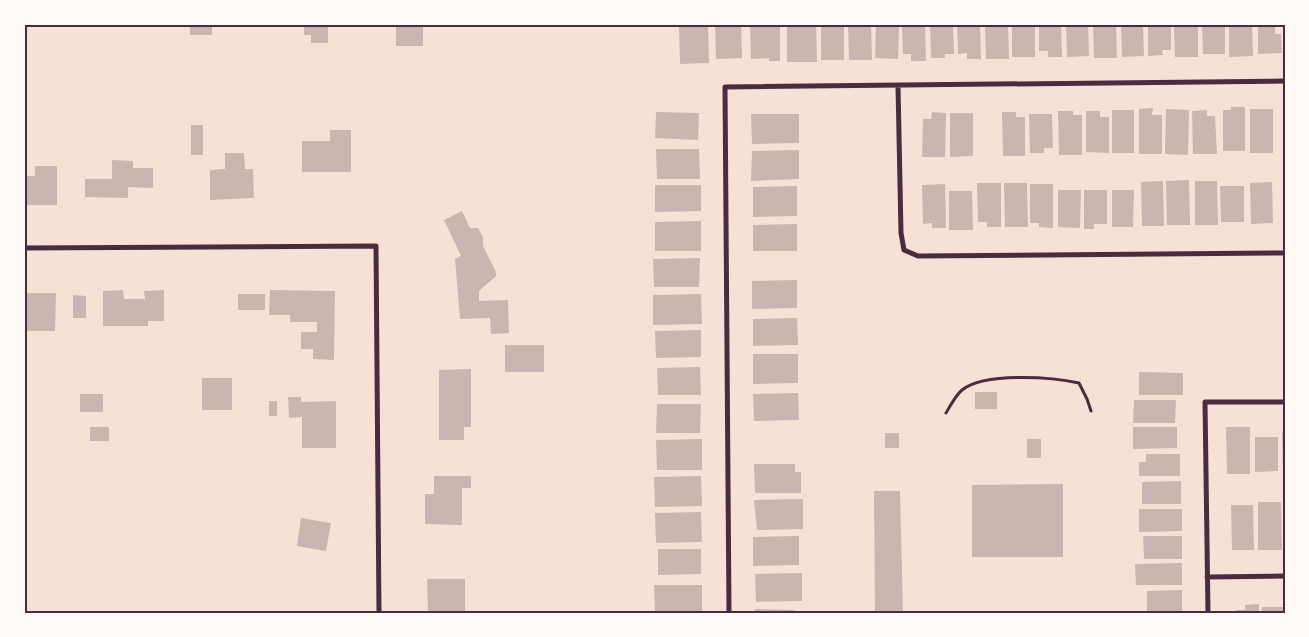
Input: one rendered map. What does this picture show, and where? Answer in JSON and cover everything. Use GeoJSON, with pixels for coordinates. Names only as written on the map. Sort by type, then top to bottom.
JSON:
{"type":"FeatureCollection","features":[{"type":"Feature","properties":{"kind":"street"},"geometry":{"type":"LineString","coordinates":[[729,613],[725,87],[1285,81]]}},
{"type":"Feature","properties":{"kind":"street"},"geometry":{"type":"LineString","coordinates":[[898,86],[900,232],[904,250],[918,256],[1285,253]]}},
{"type":"Feature","properties":{"kind":"street"},"geometry":{"type":"LineString","coordinates":[[24,249],[376,246],[379,613]]}},
{"type":"Feature","properties":{"kind":"street"},"geometry":{"type":"LineString","coordinates":[[1208,613],[1205,402],[1285,402]]}},
{"type":"Feature","properties":{"kind":"street"},"geometry":{"type":"LineString","coordinates":[[1208,577],[1285,576]]}},
{"type":"Feature","properties":{"kind":"lane"},"geometry":{"type":"LineString","coordinates":[[946,413],[962,390],[984,380],[1019,379],[1059,379],[1078,383],[1088,399],[1090,411]]}},
{"type":"Feature","properties":{"kind":"building"},"geometry":{"type":"Polygon","coordinates":[[[190,24],[212,24],[212,35],[190,35],[190,24]]]}},
{"type":"Feature","properties":{"kind":"building"},"geometry":{"type":"Polygon","coordinates":[[[304,24],[328,24],[328,43],[311,43],[311,35],[304,35],[304,24]]]}},
{"type":"Feature","properties":{"kind":"building"},"geometry":{"type":"Polygon","coordinates":[[[396,24],[423,24],[423,46],[396,46],[396,24]]]}},
{"type":"Feature","properties":{"kind":"building"},"geometry":{"type":"Polygon","coordinates":[[[679,24],[708,24],[709,63],[680,64],[679,24]]]}},
{"type":"Feature","properties":{"kind":"building"},"geometry":{"type":"Polygon","coordinates":[[[715,24],[741,24],[742,58],[716,59],[715,24]]]}},
{"type":"Feature","properties":{"kind":"building"},"geometry":{"type":"Polygon","coordinates":[[[750,24],[780,24],[780,61],[769,61],[769,58],[751,59],[750,24]]]}},
{"type":"Feature","properties":{"kind":"building"},"geometry":{"type":"Polygon","coordinates":[[[787,24],[816,24],[817,62],[787,62],[787,24]]]}},
{"type":"Feature","properties":{"kind":"building"},"geometry":{"type":"Polygon","coordinates":[[[821,24],[844,24],[844,60],[821,60],[821,24]]]}},
{"type":"Feature","properties":{"kind":"building"},"geometry":{"type":"Polygon","coordinates":[[[848,24],[871,24],[872,60],[849,60],[848,24]]]}},
{"type":"Feature","properties":{"kind":"building"},"geometry":{"type":"Polygon","coordinates":[[[876,24],[899,24],[898,59],[875,58],[876,24]]]}},
{"type":"Feature","properties":{"kind":"building"},"geometry":{"type":"Polygon","coordinates":[[[902,24],[925,24],[926,61],[911,61],[911,54],[903,54],[902,24]]]}},
{"type":"Feature","properties":{"kind":"building"},"geometry":{"type":"Polygon","coordinates":[[[930,24],[953,24],[954,54],[945,54],[945,58],[931,58],[930,24]]]}},
{"type":"Feature","properties":{"kind":"building"},"geometry":{"type":"Polygon","coordinates":[[[957,24],[980,24],[981,59],[967,59],[967,53],[958,54],[957,24]]]}},
{"type":"Feature","properties":{"kind":"building"},"geometry":{"type":"Polygon","coordinates":[[[985,24],[1008,24],[1009,59],[986,59],[985,24]]]}},
{"type":"Feature","properties":{"kind":"building"},"geometry":{"type":"Polygon","coordinates":[[[1012,24],[1035,24],[1035,57],[1012,57],[1012,24]]]}},
{"type":"Feature","properties":{"kind":"building"},"geometry":{"type":"Polygon","coordinates":[[[1039,24],[1061,24],[1062,57],[1048,57],[1048,51],[1039,51],[1039,24]]]}},
{"type":"Feature","properties":{"kind":"building"},"geometry":{"type":"Polygon","coordinates":[[[1066,24],[1088,24],[1089,56],[1067,57],[1066,24]]]}},
{"type":"Feature","properties":{"kind":"building"},"geometry":{"type":"Polygon","coordinates":[[[1093,24],[1116,24],[1117,58],[1094,58],[1093,24]]]}},
{"type":"Feature","properties":{"kind":"building"},"geometry":{"type":"Polygon","coordinates":[[[1121,24],[1143,24],[1144,56],[1122,57],[1121,24]]]}},
{"type":"Feature","properties":{"kind":"building"},"geometry":{"type":"Polygon","coordinates":[[[1148,24],[1171,24],[1171,50],[1162,50],[1163,55],[1148,56],[1148,24]]]}},
{"type":"Feature","properties":{"kind":"building"},"geometry":{"type":"Polygon","coordinates":[[[1174,24],[1198,24],[1198,57],[1175,57],[1174,24]]]}},
{"type":"Feature","properties":{"kind":"building"},"geometry":{"type":"Polygon","coordinates":[[[1202,24],[1225,24],[1225,54],[1203,54],[1202,24]]]}},
{"type":"Feature","properties":{"kind":"building"},"geometry":{"type":"Polygon","coordinates":[[[1229,24],[1252,24],[1253,56],[1229,57],[1229,24]]]}},
{"type":"Feature","properties":{"kind":"building"},"geometry":{"type":"Polygon","coordinates":[[[1258,24],[1275,24],[1275,34],[1281,34],[1282,53],[1258,54],[1258,24]]]}},
{"type":"Feature","properties":{"kind":"building"},"geometry":{"type":"Polygon","coordinates":[[[1231,107],[1245,107],[1245,151],[1223,151],[1223,110],[1231,110],[1231,107]]]}},
{"type":"Feature","properties":{"kind":"building"},"geometry":{"type":"Polygon","coordinates":[[[1153,108],[1152,115],[1162,115],[1162,154],[1139,154],[1139,109],[1153,108]]]}},
{"type":"Feature","properties":{"kind":"building"},"geometry":{"type":"Polygon","coordinates":[[[1166,109],[1189,110],[1188,155],[1165,154],[1166,109]]]}},
{"type":"Feature","properties":{"kind":"building"},"geometry":{"type":"Polygon","coordinates":[[[1250,109],[1273,109],[1273,153],[1250,153],[1250,109]]]}},
{"type":"Feature","properties":{"kind":"building"},"geometry":{"type":"Polygon","coordinates":[[[1112,110],[1134,110],[1134,153],[1112,153],[1112,110]]]}},
{"type":"Feature","properties":{"kind":"building"},"geometry":{"type":"Polygon","coordinates":[[[1207,110],[1207,116],[1215,116],[1217,154],[1193,154],[1192,111],[1207,110]]]}},
{"type":"Feature","properties":{"kind":"building"},"geometry":{"type":"Polygon","coordinates":[[[1058,111],[1073,111],[1073,115],[1082,115],[1082,155],[1059,155],[1058,111]]]}},
{"type":"Feature","properties":{"kind":"building"},"geometry":{"type":"Polygon","coordinates":[[[1086,111],[1100,111],[1100,117],[1109,117],[1109,153],[1086,152],[1086,111]]]}},
{"type":"Feature","properties":{"kind":"building"},"geometry":{"type":"Polygon","coordinates":[[[656,112],[699,113],[698,140],[655,138],[656,112]]]}},
{"type":"Feature","properties":{"kind":"building"},"geometry":{"type":"Polygon","coordinates":[[[932,112],[946,113],[945,157],[922,157],[923,119],[931,119],[932,112]]]}},
{"type":"Feature","properties":{"kind":"building"},"geometry":{"type":"Polygon","coordinates":[[[1002,112],[1016,112],[1016,117],[1025,117],[1025,156],[1003,156],[1002,112]]]}},
{"type":"Feature","properties":{"kind":"building"},"geometry":{"type":"Polygon","coordinates":[[[950,113],[973,113],[973,156],[950,157],[950,113]]]}},
{"type":"Feature","properties":{"kind":"building"},"geometry":{"type":"Polygon","coordinates":[[[751,114],[799,114],[799,143],[752,144],[751,114]]]}},
{"type":"Feature","properties":{"kind":"building"},"geometry":{"type":"Polygon","coordinates":[[[1029,114],[1052,114],[1053,148],[1044,148],[1044,153],[1030,153],[1029,114]]]}},
{"type":"Feature","properties":{"kind":"building"},"geometry":{"type":"Polygon","coordinates":[[[191,125],[203,125],[203,155],[191,155],[191,125]]]}},
{"type":"Feature","properties":{"kind":"building"},"geometry":{"type":"Polygon","coordinates":[[[330,130],[351,130],[351,172],[302,172],[302,141],[330,141],[330,130]]]}},
{"type":"Feature","properties":{"kind":"building"},"geometry":{"type":"Polygon","coordinates":[[[656,149],[699,149],[700,179],[657,179],[656,149]]]}},
{"type":"Feature","properties":{"kind":"building"},"geometry":{"type":"Polygon","coordinates":[[[799,150],[799,179],[751,181],[752,151],[799,150]]]}},
{"type":"Feature","properties":{"kind":"building"},"geometry":{"type":"Polygon","coordinates":[[[225,153],[244,153],[245,169],[253,169],[254,198],[210,200],[210,170],[225,169],[225,153]]]}},
{"type":"Feature","properties":{"kind":"building"},"geometry":{"type":"Polygon","coordinates":[[[112,160],[133,161],[133,168],[153,168],[153,188],[128,187],[128,198],[85,197],[85,179],[112,179],[112,160]]]}},
{"type":"Feature","properties":{"kind":"building"},"geometry":{"type":"Polygon","coordinates":[[[35,166],[57,166],[57,205],[24,205],[24,176],[35,176],[35,166]]]}},
{"type":"Feature","properties":{"kind":"building"},"geometry":{"type":"Polygon","coordinates":[[[1189,180],[1190,225],[1167,225],[1166,181],[1189,180]]]}},
{"type":"Feature","properties":{"kind":"building"},"geometry":{"type":"Polygon","coordinates":[[[1163,181],[1164,226],[1142,226],[1141,182],[1163,181]]]}},
{"type":"Feature","properties":{"kind":"building"},"geometry":{"type":"Polygon","coordinates":[[[1195,181],[1217,181],[1218,225],[1195,225],[1195,181]]]}},
{"type":"Feature","properties":{"kind":"building"},"geometry":{"type":"Polygon","coordinates":[[[1272,182],[1273,223],[1251,224],[1250,183],[1272,182]]]}},
{"type":"Feature","properties":{"kind":"building"},"geometry":{"type":"Polygon","coordinates":[[[977,183],[1001,183],[1001,227],[987,227],[987,222],[978,222],[977,183]]]}},
{"type":"Feature","properties":{"kind":"building"},"geometry":{"type":"Polygon","coordinates":[[[1004,183],[1027,183],[1028,227],[1005,227],[1004,183]]]}},
{"type":"Feature","properties":{"kind":"building"},"geometry":{"type":"Polygon","coordinates":[[[945,184],[946,228],[932,228],[932,223],[923,224],[922,185],[945,184]]]}},
{"type":"Feature","properties":{"kind":"building"},"geometry":{"type":"Polygon","coordinates":[[[1030,184],[1053,184],[1053,228],[1039,227],[1039,223],[1030,223],[1030,184]]]}},
{"type":"Feature","properties":{"kind":"building"},"geometry":{"type":"Polygon","coordinates":[[[655,185],[701,185],[701,211],[655,212],[655,185]]]}},
{"type":"Feature","properties":{"kind":"building"},"geometry":{"type":"Polygon","coordinates":[[[797,186],[797,216],[753,217],[753,187],[797,186]]]}},
{"type":"Feature","properties":{"kind":"building"},"geometry":{"type":"Polygon","coordinates":[[[1220,186],[1244,186],[1244,222],[1221,222],[1220,186]]]}},
{"type":"Feature","properties":{"kind":"building"},"geometry":{"type":"Polygon","coordinates":[[[1058,190],[1081,190],[1080,228],[1058,227],[1058,190]]]}},
{"type":"Feature","properties":{"kind":"building"},"geometry":{"type":"Polygon","coordinates":[[[1084,190],[1107,190],[1107,224],[1094,224],[1094,229],[1084,229],[1084,190]]]}},
{"type":"Feature","properties":{"kind":"building"},"geometry":{"type":"Polygon","coordinates":[[[1112,190],[1134,190],[1133,227],[1112,227],[1112,190]]]}},
{"type":"Feature","properties":{"kind":"building"},"geometry":{"type":"Polygon","coordinates":[[[949,191],[972,191],[973,230],[949,230],[949,191]]]}},
{"type":"Feature","properties":{"kind":"building"},"geometry":{"type":"Polygon","coordinates":[[[462,211],[470,228],[478,228],[483,237],[483,246],[496,272],[496,276],[479,291],[479,301],[508,300],[509,333],[491,334],[490,318],[460,319],[455,259],[461,256],[444,220],[462,211]]]}},
{"type":"Feature","properties":{"kind":"building"},"geometry":{"type":"Polygon","coordinates":[[[701,221],[701,251],[655,251],[655,222],[701,221]]]}},
{"type":"Feature","properties":{"kind":"building"},"geometry":{"type":"Polygon","coordinates":[[[797,224],[797,251],[753,251],[753,225],[797,224]]]}},
{"type":"Feature","properties":{"kind":"building"},"geometry":{"type":"Polygon","coordinates":[[[700,258],[699,287],[654,287],[653,259],[700,258]]]}},
{"type":"Feature","properties":{"kind":"building"},"geometry":{"type":"Polygon","coordinates":[[[797,280],[797,308],[752,309],[752,281],[797,280]]]}},
{"type":"Feature","properties":{"kind":"building"},"geometry":{"type":"Polygon","coordinates":[[[123,290],[124,299],[145,299],[144,291],[164,290],[164,321],[148,321],[148,326],[103,326],[103,291],[123,290]]]}},
{"type":"Feature","properties":{"kind":"building"},"geometry":{"type":"Polygon","coordinates":[[[270,290],[335,291],[334,360],[313,359],[313,349],[301,349],[301,332],[317,332],[317,322],[290,322],[290,315],[269,315],[270,290]]]}},
{"type":"Feature","properties":{"kind":"building"},"geometry":{"type":"Polygon","coordinates":[[[24,293],[56,293],[55,331],[24,331],[24,293]]]}},
{"type":"Feature","properties":{"kind":"building"},"geometry":{"type":"Polygon","coordinates":[[[238,294],[265,294],[265,310],[238,310],[238,294]]]}},
{"type":"Feature","properties":{"kind":"building"},"geometry":{"type":"Polygon","coordinates":[[[701,294],[702,324],[653,325],[653,295],[701,294]]]}},
{"type":"Feature","properties":{"kind":"building"},"geometry":{"type":"Polygon","coordinates":[[[73,295],[86,296],[86,318],[73,318],[73,295]]]}},
{"type":"Feature","properties":{"kind":"building"},"geometry":{"type":"Polygon","coordinates":[[[797,318],[798,345],[753,346],[753,319],[797,318]]]}},
{"type":"Feature","properties":{"kind":"building"},"geometry":{"type":"Polygon","coordinates":[[[701,330],[701,357],[656,358],[655,331],[701,330]]]}},
{"type":"Feature","properties":{"kind":"building"},"geometry":{"type":"Polygon","coordinates":[[[505,345],[544,345],[544,372],[505,372],[505,345]]]}},
{"type":"Feature","properties":{"kind":"building"},"geometry":{"type":"Polygon","coordinates":[[[753,354],[798,354],[798,383],[753,384],[753,354]]]}},
{"type":"Feature","properties":{"kind":"building"},"geometry":{"type":"Polygon","coordinates":[[[700,367],[701,395],[658,395],[657,368],[700,367]]]}},
{"type":"Feature","properties":{"kind":"building"},"geometry":{"type":"Polygon","coordinates":[[[471,369],[471,427],[464,427],[464,440],[439,440],[439,370],[471,369]]]}},
{"type":"Feature","properties":{"kind":"building"},"geometry":{"type":"Polygon","coordinates":[[[1139,372],[1183,373],[1183,395],[1139,395],[1139,372]]]}},
{"type":"Feature","properties":{"kind":"building"},"geometry":{"type":"Polygon","coordinates":[[[202,378],[232,378],[232,410],[202,410],[202,378]]]}},
{"type":"Feature","properties":{"kind":"building"},"geometry":{"type":"Polygon","coordinates":[[[975,392],[997,392],[997,409],[975,409],[975,392]]]}},
{"type":"Feature","properties":{"kind":"building"},"geometry":{"type":"Polygon","coordinates":[[[798,393],[799,420],[754,421],[753,394],[798,393]]]}},
{"type":"Feature","properties":{"kind":"building"},"geometry":{"type":"Polygon","coordinates":[[[80,394],[103,394],[103,412],[80,412],[80,394]]]}},
{"type":"Feature","properties":{"kind":"building"},"geometry":{"type":"Polygon","coordinates":[[[288,397],[301,397],[301,402],[336,401],[336,448],[302,448],[302,417],[289,418],[288,397]]]}},
{"type":"Feature","properties":{"kind":"building"},"geometry":{"type":"Polygon","coordinates":[[[1134,400],[1176,400],[1175,423],[1133,423],[1134,400]]]}},
{"type":"Feature","properties":{"kind":"building"},"geometry":{"type":"Polygon","coordinates":[[[269,401],[277,401],[277,416],[269,416],[269,401]]]}},
{"type":"Feature","properties":{"kind":"building"},"geometry":{"type":"Polygon","coordinates":[[[657,404],[701,404],[700,433],[656,433],[657,404]]]}},
{"type":"Feature","properties":{"kind":"building"},"geometry":{"type":"Polygon","coordinates":[[[90,427],[109,427],[109,441],[90,441],[90,427]]]}},
{"type":"Feature","properties":{"kind":"building"},"geometry":{"type":"Polygon","coordinates":[[[1133,427],[1177,427],[1177,448],[1133,449],[1133,427]]]}},
{"type":"Feature","properties":{"kind":"building"},"geometry":{"type":"Polygon","coordinates":[[[1226,427],[1250,427],[1250,474],[1227,474],[1226,427]]]}},
{"type":"Feature","properties":{"kind":"building"},"geometry":{"type":"Polygon","coordinates":[[[1282,432],[1285,432],[1285,475],[1283,475],[1282,432]]]}},
{"type":"Feature","properties":{"kind":"building"},"geometry":{"type":"Polygon","coordinates":[[[885,433],[899,433],[899,448],[885,448],[885,433]]]}},
{"type":"Feature","properties":{"kind":"building"},"geometry":{"type":"Polygon","coordinates":[[[1255,437],[1278,437],[1278,471],[1255,472],[1255,437]]]}},
{"type":"Feature","properties":{"kind":"building"},"geometry":{"type":"Polygon","coordinates":[[[702,439],[702,470],[657,470],[656,440],[702,439]]]}},
{"type":"Feature","properties":{"kind":"building"},"geometry":{"type":"Polygon","coordinates":[[[1027,439],[1041,439],[1041,458],[1027,458],[1027,439]]]}},
{"type":"Feature","properties":{"kind":"building"},"geometry":{"type":"Polygon","coordinates":[[[1146,454],[1180,454],[1180,476],[1139,476],[1139,462],[1146,462],[1146,454]]]}},
{"type":"Feature","properties":{"kind":"building"},"geometry":{"type":"Polygon","coordinates":[[[754,464],[795,464],[795,472],[801,472],[801,493],[755,493],[754,464]]]}},
{"type":"Feature","properties":{"kind":"building"},"geometry":{"type":"Polygon","coordinates":[[[434,476],[471,476],[471,488],[462,488],[462,525],[425,524],[425,494],[434,494],[434,476]]]}},
{"type":"Feature","properties":{"kind":"building"},"geometry":{"type":"Polygon","coordinates":[[[701,476],[702,506],[655,507],[654,477],[701,476]]]}},
{"type":"Feature","properties":{"kind":"building"},"geometry":{"type":"Polygon","coordinates":[[[1181,481],[1181,504],[1142,504],[1142,482],[1181,481]]]}},
{"type":"Feature","properties":{"kind":"building"},"geometry":{"type":"Polygon","coordinates":[[[1063,484],[1063,557],[972,557],[972,485],[1063,484]]]}},
{"type":"Feature","properties":{"kind":"building"},"geometry":{"type":"Polygon","coordinates":[[[874,491],[900,491],[903,613],[875,613],[874,491]]]}},
{"type":"Feature","properties":{"kind":"building"},"geometry":{"type":"Polygon","coordinates":[[[803,499],[803,529],[757,530],[754,500],[803,499]]]}},
{"type":"Feature","properties":{"kind":"building"},"geometry":{"type":"Polygon","coordinates":[[[1258,502],[1281,502],[1282,550],[1258,550],[1258,502]]]}},
{"type":"Feature","properties":{"kind":"building"},"geometry":{"type":"Polygon","coordinates":[[[1231,505],[1253,505],[1254,550],[1232,550],[1231,505]]]}},
{"type":"Feature","properties":{"kind":"building"},"geometry":{"type":"Polygon","coordinates":[[[1139,509],[1182,509],[1182,531],[1139,532],[1139,509]]]}},
{"type":"Feature","properties":{"kind":"building"},"geometry":{"type":"Polygon","coordinates":[[[701,512],[702,542],[656,543],[655,513],[701,512]]]}},
{"type":"Feature","properties":{"kind":"building"},"geometry":{"type":"Polygon","coordinates":[[[301,518],[331,523],[326,551],[297,546],[301,518]]]}},
{"type":"Feature","properties":{"kind":"building"},"geometry":{"type":"Polygon","coordinates":[[[799,536],[799,565],[753,566],[753,537],[799,536]]]}},
{"type":"Feature","properties":{"kind":"building"},"geometry":{"type":"Polygon","coordinates":[[[1143,536],[1182,536],[1182,559],[1144,559],[1143,536]]]}},
{"type":"Feature","properties":{"kind":"building"},"geometry":{"type":"Polygon","coordinates":[[[658,549],[701,549],[701,574],[658,575],[658,549]]]}},
{"type":"Feature","properties":{"kind":"building"},"geometry":{"type":"Polygon","coordinates":[[[1182,563],[1182,585],[1136,585],[1135,564],[1182,563]]]}},
{"type":"Feature","properties":{"kind":"building"},"geometry":{"type":"Polygon","coordinates":[[[802,573],[802,601],[756,602],[755,574],[802,573]]]}},
{"type":"Feature","properties":{"kind":"building"},"geometry":{"type":"Polygon","coordinates":[[[427,579],[465,579],[465,613],[428,613],[427,579]]]}},
{"type":"Feature","properties":{"kind":"building"},"geometry":{"type":"Polygon","coordinates":[[[654,585],[702,585],[702,613],[655,613],[654,585]]]}},
{"type":"Feature","properties":{"kind":"building"},"geometry":{"type":"Polygon","coordinates":[[[1182,590],[1182,613],[1147,613],[1147,591],[1182,590]]]}},
{"type":"Feature","properties":{"kind":"building"},"geometry":{"type":"Polygon","coordinates":[[[1259,604],[1259,613],[1236,613],[1236,610],[1245,610],[1245,605],[1259,604]]]}},
{"type":"Feature","properties":{"kind":"building"},"geometry":{"type":"Polygon","coordinates":[[[1262,607],[1284,607],[1284,613],[1262,613],[1262,607]]]}},
{"type":"Feature","properties":{"kind":"building"},"geometry":{"type":"Polygon","coordinates":[[[755,609],[795,610],[795,613],[755,613],[755,609]]]}}]}
